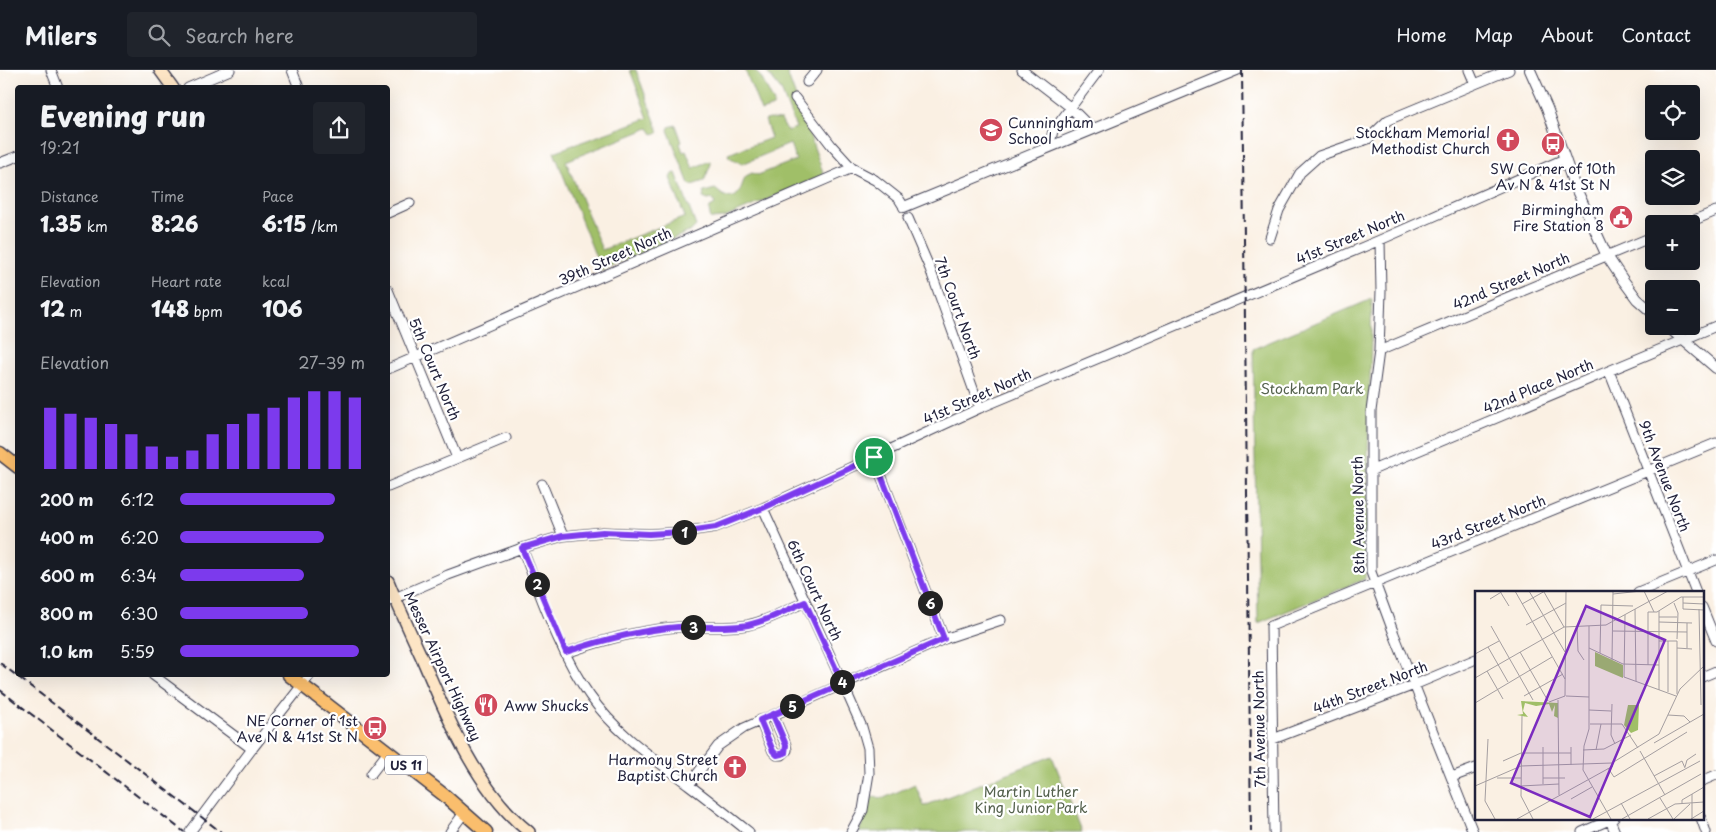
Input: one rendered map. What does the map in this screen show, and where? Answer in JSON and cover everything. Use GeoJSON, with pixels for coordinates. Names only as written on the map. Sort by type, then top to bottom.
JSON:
{"type":"FeatureCollection","features":[{"type":"Feature","properties":{"kind":"main road"},"geometry":{"type":"LineString","coordinates":[[160,70],[171,85]]}},
{"type":"Feature","properties":{"kind":"main road"},"geometry":{"type":"LineString","coordinates":[[0,454],[15,465]]}},
{"type":"Feature","properties":{"kind":"main road","name":"Messer Airport Highway"},"geometry":{"type":"LineString","coordinates":[[391,599],[445,713],[466,752],[498,802],[529,832]]}},
{"type":"Feature","properties":{"kind":"main road","name":"US 11"},"geometry":{"type":"LineString","coordinates":[[291,677],[444,795],[486,832]]}},
{"type":"Feature","properties":{"kind":"street"},"geometry":{"type":"LineString","coordinates":[[51,70],[58,85]]}},
{"type":"Feature","properties":{"kind":"street"},"geometry":{"type":"LineString","coordinates":[[195,85],[230,70]]}},
{"type":"Feature","properties":{"kind":"street"},"geometry":{"type":"LineString","coordinates":[[292,70],[298,85]]}},
{"type":"Feature","properties":{"kind":"street"},"geometry":{"type":"LineString","coordinates":[[807,82],[817,70]]}},
{"type":"Feature","properties":{"kind":"street"},"geometry":{"type":"LineString","coordinates":[[1022,70],[1070,108],[1092,129]]}},
{"type":"Feature","properties":{"kind":"street"},"geometry":{"type":"LineString","coordinates":[[1049,147],[1052,131],[1099,70]]}},
{"type":"Feature","properties":{"kind":"street"},"geometry":{"type":"LineString","coordinates":[[795,98],[832,146],[852,168],[875,180],[899,200],[904,207],[1237,70]]}},
{"type":"Feature","properties":{"kind":"street"},"geometry":{"type":"LineString","coordinates":[[1470,70],[1476,84]]}},
{"type":"Feature","properties":{"kind":"street"},"geometry":{"type":"LineString","coordinates":[[1270,238],[1279,210],[1300,173],[1319,156],[1368,139],[1388,120],[1509,70]]}},
{"type":"Feature","properties":{"kind":"street"},"geometry":{"type":"LineString","coordinates":[[1530,70],[1547,108],[1564,159],[1607,256],[1637,299],[1645,306]]}},
{"type":"Feature","properties":{"kind":"street"},"geometry":{"type":"LineString","coordinates":[[0,164],[15,159]]}},
{"type":"Feature","properties":{"kind":"street","name":"41st Street North"},"geometry":{"type":"LineString","coordinates":[[391,599],[522,548],[563,536],[603,532],[649,534],[716,527],[763,508],[980,408],[1380,240],[1564,159]]}},
{"type":"Feature","properties":{"kind":"street","name":"39th Street North"},"geometry":{"type":"LineString","coordinates":[[390,368],[852,168]]}},
{"type":"Feature","properties":{"kind":"street"},"geometry":{"type":"LineString","coordinates":[[390,211],[410,203]]}},
{"type":"Feature","properties":{"kind":"street"},"geometry":{"type":"LineString","coordinates":[[1700,218],[1716,211]]}},
{"type":"Feature","properties":{"kind":"street","name":"7th Court North"},"geometry":{"type":"LineString","coordinates":[[908,218],[930,269],[980,408]]}},
{"type":"Feature","properties":{"kind":"street","name":"8th Avenue North"},"geometry":{"type":"LineString","coordinates":[[1380,240],[1379,351],[1371,411],[1371,572],[1473,832]]}},
{"type":"Feature","properties":{"kind":"street","name":"42nd Street North"},"geometry":{"type":"LineString","coordinates":[[1379,351],[1645,240]]}},
{"type":"Feature","properties":{"kind":"street","name":"5th Court North"},"geometry":{"type":"LineString","coordinates":[[390,295],[457,458]]}},
{"type":"Feature","properties":{"kind":"street","name":"42nd Place North"},"geometry":{"type":"LineString","coordinates":[[1370,471],[1716,326]]}},
{"type":"Feature","properties":{"kind":"street"},"geometry":{"type":"LineString","coordinates":[[1677,335],[1716,368]]}},
{"type":"Feature","properties":{"kind":"street","name":"9th Avenue North"},"geometry":{"type":"LineString","coordinates":[[1609,371],[1696,591]]}},
{"type":"Feature","properties":{"kind":"street"},"geometry":{"type":"LineString","coordinates":[[390,486],[506,438]]}},
{"type":"Feature","properties":{"kind":"street","name":"43rd Street North"},"geometry":{"type":"LineString","coordinates":[[1271,626],[1716,443]]}},
{"type":"Feature","properties":{"kind":"street"},"geometry":{"type":"LineString","coordinates":[[874,457],[944,639]]}},
{"type":"Feature","properties":{"kind":"street"},"geometry":{"type":"LineString","coordinates":[[542,484],[563,536]]}},
{"type":"Feature","properties":{"kind":"street","name":"6th Court North"},"geometry":{"type":"LineString","coordinates":[[763,508],[843,684]]}},
{"type":"Feature","properties":{"kind":"street"},"geometry":{"type":"LineString","coordinates":[[522,548],[566,652],[577,676],[590,697],[615,726],[646,753],[748,832]]}},
{"type":"Feature","properties":{"kind":"street"},"geometry":{"type":"LineString","coordinates":[[1640,591],[1716,560]]}},
{"type":"Feature","properties":{"kind":"street"},"geometry":{"type":"LineString","coordinates":[[566,652],[594,643],[659,629],[683,627],[721,628],[749,625],[805,602]]}},
{"type":"Feature","properties":{"kind":"street"},"geometry":{"type":"LineString","coordinates":[[1704,612],[1716,641]]}},
{"type":"Feature","properties":{"kind":"street"},"geometry":{"type":"LineString","coordinates":[[689,785],[718,746],[737,732],[760,720],[944,639],[1000,620]]}},
{"type":"Feature","properties":{"kind":"street","name":"7th Avenue North"},"geometry":{"type":"LineString","coordinates":[[1271,626],[1274,832]]}},
{"type":"Feature","properties":{"kind":"street","name":"44th Street North"},"geometry":{"type":"LineString","coordinates":[[1273,739],[1475,659]]}},
{"type":"Feature","properties":{"kind":"street"},"geometry":{"type":"LineString","coordinates":[[1704,676],[1716,671]]}},
{"type":"Feature","properties":{"kind":"street"},"geometry":{"type":"LineString","coordinates":[[156,677],[252,749]]}},
{"type":"Feature","properties":{"kind":"street"},"geometry":{"type":"LineString","coordinates":[[190,832],[309,677]]}},
{"type":"Feature","properties":{"kind":"street"},"geometry":{"type":"LineString","coordinates":[[843,684],[862,727],[868,748],[869,773],[863,810],[851,832]]}},
{"type":"Feature","properties":{"kind":"street"},"geometry":{"type":"LineString","coordinates":[[760,720],[773,751],[777,755],[782,755],[787,750],[786,745],[773,715]]}},
{"type":"Feature","properties":{"kind":"street"},"geometry":{"type":"LineString","coordinates":[[371,774],[388,752]]}},
{"type":"Feature","properties":{"kind":"street"},"geometry":{"type":"LineString","coordinates":[[1452,778],[1475,768]]}},
{"type":"Feature","properties":{"kind":"street"},"geometry":{"type":"LineString","coordinates":[[1704,780],[1716,775]]}},
{"type":"Feature","properties":{"kind":"street"},"geometry":{"type":"LineString","coordinates":[[450,832],[464,813]]}},
{"type":"Feature","properties":{"kind":"street"},"geometry":{"type":"LineString","coordinates":[[1582,832],[1610,820]]}},
{"type":"Feature","properties":{"kind":"street"},"geometry":{"type":"LineString","coordinates":[[1702,820],[1706,832]]}},
{"type":"Feature","properties":{"kind":"green space"},"geometry":{"type":"Polygon","coordinates":[[[630,70],[636,70],[659,132],[653,134],[649,128],[566,161],[602,250],[685,217],[670,178],[672,174],[676,173],[696,226],[691,231],[601,270],[554,152],[648,118],[630,70]]]}},
{"type":"Feature","properties":{"kind":"green space"},"geometry":{"type":"Polygon","coordinates":[[[745,70],[754,70],[761,77],[774,103],[773,107],[761,111],[745,70]]]}},
{"type":"Feature","properties":{"kind":"green space"},"geometry":{"type":"Polygon","coordinates":[[[765,70],[786,70],[824,175],[724,218],[711,219],[710,207],[715,204],[713,199],[703,198],[704,192],[715,189],[725,196],[734,197],[739,192],[746,176],[752,173],[758,175],[796,160],[790,144],[742,164],[729,157],[728,154],[771,138],[765,120],[781,120],[787,131],[796,128],[781,90],[765,70]]]}},
{"type":"Feature","properties":{"kind":"green space"},"geometry":{"type":"Polygon","coordinates":[[[676,125],[682,142],[680,143],[683,152],[686,151],[693,168],[710,161],[711,164],[704,181],[692,185],[689,184],[668,130],[669,127],[676,125]]]}},
{"type":"Feature","properties":{"kind":"green space","name":"Stockham Park"},"geometry":{"type":"Polygon","coordinates":[[[1372,299],[1365,579],[1258,623],[1253,349],[1372,299]]]}},
{"type":"Feature","properties":{"kind":"green space","name":"Martin Luther King Junior Park"},"geometry":{"type":"Polygon","coordinates":[[[1052,756],[1082,832],[859,832],[872,797],[884,798],[915,784],[924,806],[1052,756]]]}},
{"type":"Feature","properties":{"kind":"railway"},"geometry":{"type":"LineString","coordinates":[[1242,70],[1251,832]]}},
{"type":"Feature","properties":{"kind":"railway"},"geometry":{"type":"LineString","coordinates":[[0,663],[15,674]]}},
{"type":"Feature","properties":{"kind":"railway"},"geometry":{"type":"LineString","coordinates":[[18,677],[221,832]]}},
{"type":"Feature","properties":{"kind":"railway"},"geometry":{"type":"LineString","coordinates":[[0,690],[184,832]]}},
{"type":"Feature","properties":{"kind":"place","name":"Cunningham School"},"geometry":{"type":"Point","coordinates":[991,130]}},
{"type":"Feature","properties":{"kind":"place","name":"Stockham Memorial Methodist Church"},"geometry":{"type":"Point","coordinates":[1508,140]}},
{"type":"Feature","properties":{"kind":"place","name":"SW Corner of 10th Av N & 41st St N"},"geometry":{"type":"Point","coordinates":[1553,144]}},
{"type":"Feature","properties":{"kind":"place","name":"Birmingham Fire Station 8"},"geometry":{"type":"Point","coordinates":[1621,217]}},
{"type":"Feature","properties":{"kind":"place","name":"Aww Shucks"},"geometry":{"type":"Point","coordinates":[486,705]}},
{"type":"Feature","properties":{"kind":"place","name":"NE Corner of 1st Ave N & 41st St N"},"geometry":{"type":"Point","coordinates":[375,728]}},
{"type":"Feature","properties":{"kind":"place","name":"Harmony Street Baptist Church"},"geometry":{"type":"Point","coordinates":[735,767]}},
{"type":"Feature","properties":{"kind":"route"},"geometry":{"type":"LineString","coordinates":[[874,457],[763,508],[716,527],[649,534],[603,532],[563,536],[522,548],[566,652],[594,643],[659,629],[683,627],[721,628],[749,625],[805,602],[843,684],[773,715],[786,745],[787,750],[782,755],[777,755],[773,751],[760,720],[843,684],[944,639],[874,457]]}}]}
